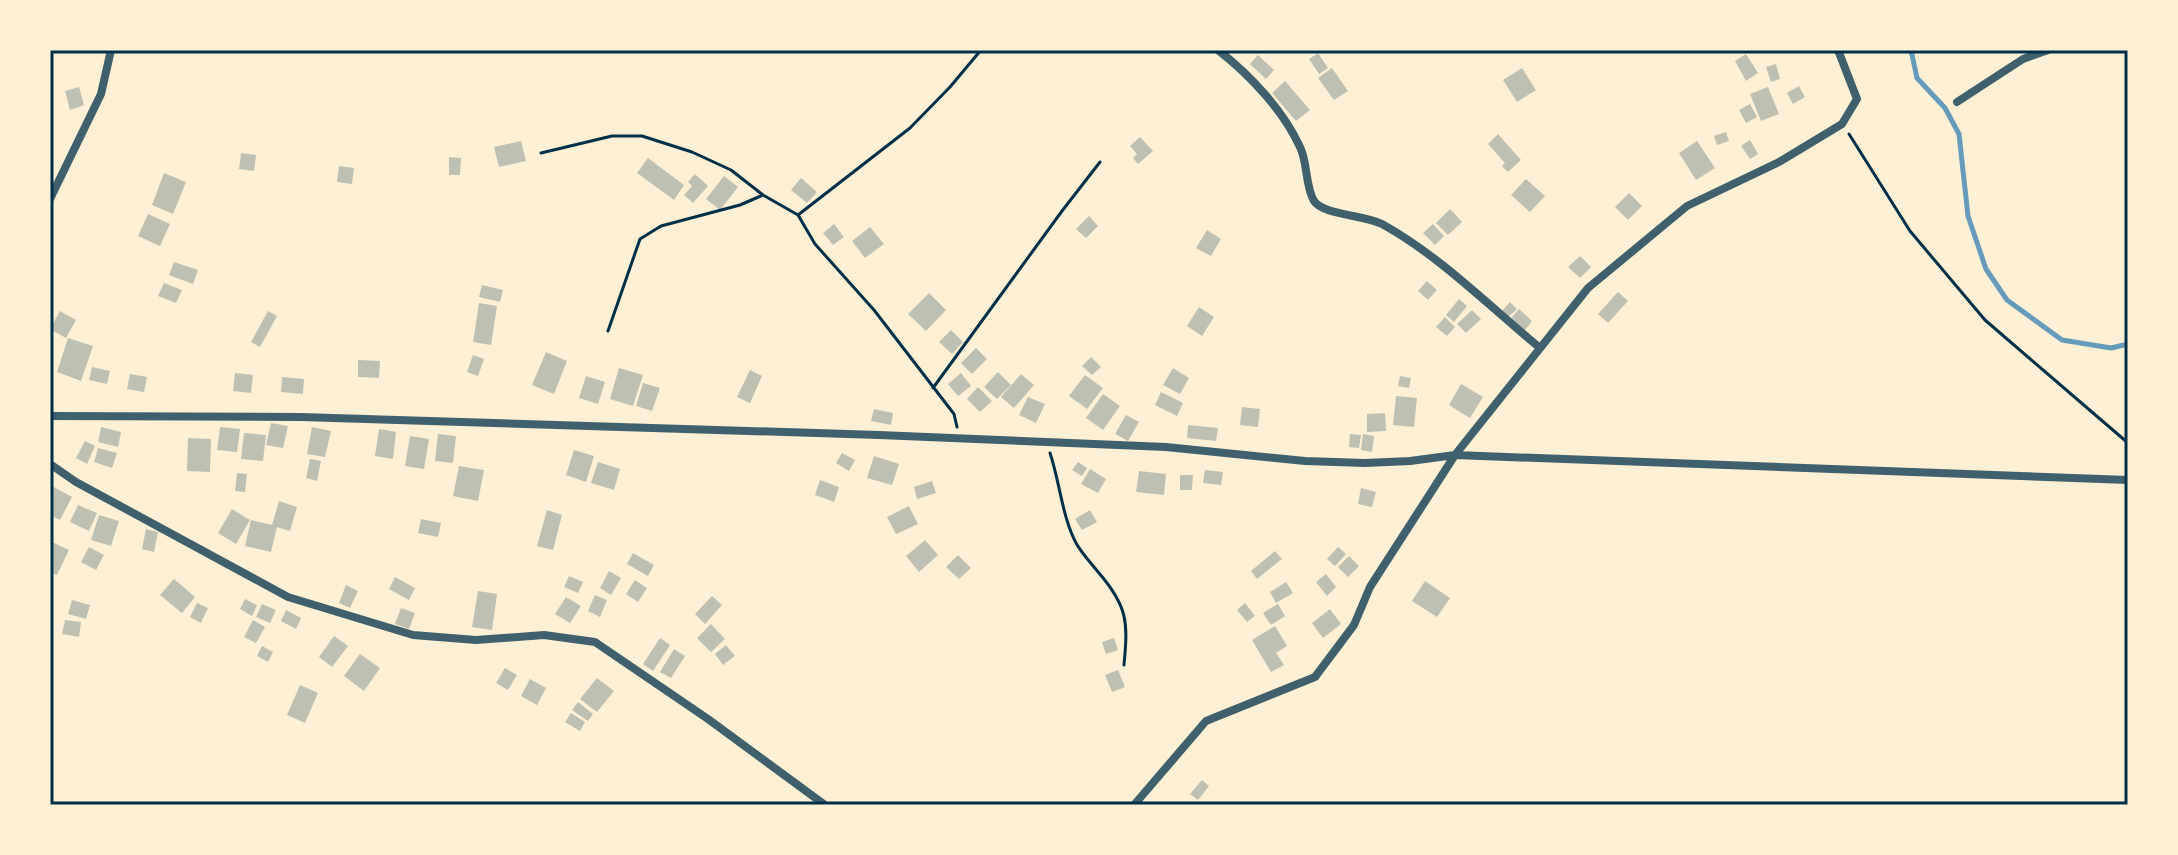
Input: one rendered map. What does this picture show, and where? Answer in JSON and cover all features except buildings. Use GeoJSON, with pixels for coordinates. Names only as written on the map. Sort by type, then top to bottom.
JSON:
{"type":"FeatureCollection","features":[{"type":"Feature","properties":{"kind":"street"},"geometry":{"type":"LineString","coordinates":[[50,199],[101,94],[111,50]]}},
{"type":"Feature","properties":{"kind":"street"},"geometry":{"type":"LineString","coordinates":[[1218,50],[1238,66],[1301,148],[1314,201],[1327,211],[1370,217],[1402,235],[1540,348]]}},
{"type":"Feature","properties":{"kind":"street"},"geometry":{"type":"LineString","coordinates":[[1134,805],[1206,721],[1315,677],[1354,625],[1370,587],[1455,455],[1588,288],[1687,206],[1779,162],[1842,124],[1857,99],[1838,50]]}},
{"type":"Feature","properties":{"kind":"street"},"geometry":{"type":"LineString","coordinates":[[1957,102],[2023,59],[2048,50]]}},
{"type":"Feature","properties":{"kind":"street"},"geometry":{"type":"LineString","coordinates":[[50,416],[301,417],[1166,447],[1305,461],[1365,463],[1455,455],[2128,480]]}},
{"type":"Feature","properties":{"kind":"street"},"geometry":{"type":"LineString","coordinates":[[50,464],[76,482],[288,597],[413,635],[476,640],[544,635],[595,642],[708,719],[825,805]]}},
{"type":"Feature","properties":{"kind":"path"},"geometry":{"type":"LineString","coordinates":[[798,215],[910,128],[981,50]]}},
{"type":"Feature","properties":{"kind":"path"},"geometry":{"type":"LineString","coordinates":[[1842,124],[1910,231],[1985,320],[2128,443]]}},
{"type":"Feature","properties":{"kind":"path"},"geometry":{"type":"LineString","coordinates":[[541,153],[612,136],[642,136],[692,152],[731,170],[763,195],[798,215],[815,244],[874,310],[954,414],[960,439]]}},
{"type":"Feature","properties":{"kind":"path"},"geometry":{"type":"LineString","coordinates":[[933,388],[1100,162]]}},
{"type":"Feature","properties":{"kind":"path"},"geometry":{"type":"LineString","coordinates":[[608,331],[640,239],[661,226],[740,205],[763,195]]}},
{"type":"Feature","properties":{"kind":"path"},"geometry":{"type":"LineString","coordinates":[[1046,442],[1060,485],[1067,523],[1078,547],[1119,596],[1127,631],[1124,665]]}},
{"type":"Feature","properties":{"kind":"waterway"},"geometry":{"type":"LineString","coordinates":[[1911,50],[1917,78],[1945,108],[1959,134],[1968,216],[1986,269],[2007,300],[2062,340],[2111,348],[2128,344]]}}]}
